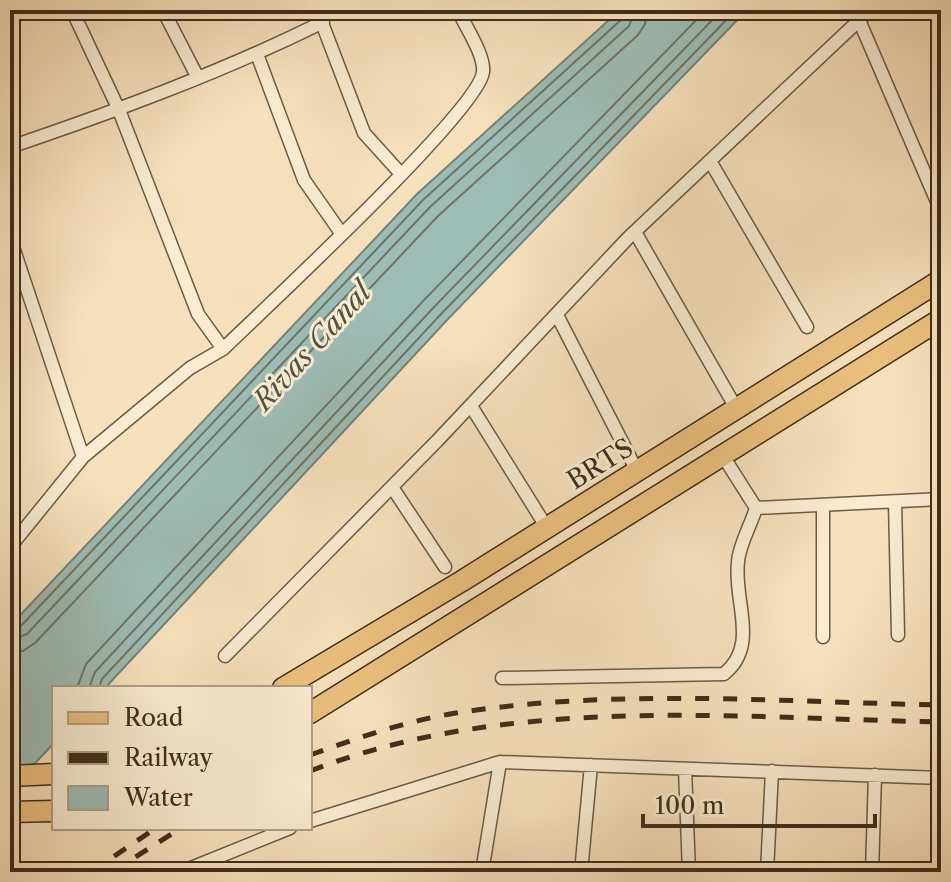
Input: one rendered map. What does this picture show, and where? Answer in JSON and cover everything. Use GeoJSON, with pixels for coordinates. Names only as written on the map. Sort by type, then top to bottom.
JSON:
{"type":"FeatureCollection","features":[{"type":"Feature","properties":{"kind":"main road","name":"BRTS"},"geometry":{"type":"LineString","coordinates":[[286,686],[547,528],[941,280]]}},
{"type":"Feature","properties":{"kind":"main road"},"geometry":{"type":"LineString","coordinates":[[312,712],[941,319]]}},
{"type":"Feature","properties":{"kind":"main road"},"geometry":{"type":"LineString","coordinates":[[10,776],[52,774]]}},
{"type":"Feature","properties":{"kind":"main road"},"geometry":{"type":"LineString","coordinates":[[10,812],[52,811]]}},
{"type":"Feature","properties":{"kind":"street"},"geometry":{"type":"LineString","coordinates":[[72,10],[119,110],[198,314],[223,349]]}},
{"type":"Feature","properties":{"kind":"street"},"geometry":{"type":"LineString","coordinates":[[163,10],[198,78]]}},
{"type":"Feature","properties":{"kind":"street"},"geometry":{"type":"LineString","coordinates":[[10,547],[83,457],[190,368],[223,349],[401,174],[481,82],[483,65],[458,10]]}},
{"type":"Feature","properties":{"kind":"street"},"geometry":{"type":"LineString","coordinates":[[225,656],[471,406],[635,232],[870,10]]}},
{"type":"Feature","properties":{"kind":"street"},"geometry":{"type":"LineString","coordinates":[[10,147],[119,110],[257,54],[320,16],[364,133],[401,174]]}},
{"type":"Feature","properties":{"kind":"street"},"geometry":{"type":"LineString","coordinates":[[859,20],[941,211]]}},
{"type":"Feature","properties":{"kind":"street"},"geometry":{"type":"LineString","coordinates":[[257,54],[304,180],[341,233]]}},
{"type":"Feature","properties":{"kind":"street"},"geometry":{"type":"LineString","coordinates":[[710,161],[807,327]]}},
{"type":"Feature","properties":{"kind":"street"},"geometry":{"type":"LineString","coordinates":[[635,232],[736,408]]}},
{"type":"Feature","properties":{"kind":"street"},"geometry":{"type":"LineString","coordinates":[[10,238],[83,457]]}},
{"type":"Feature","properties":{"kind":"street"},"geometry":{"type":"LineString","coordinates":[[557,315],[637,471]]}},
{"type":"Feature","properties":{"kind":"street"},"geometry":{"type":"LineString","coordinates":[[471,406],[547,528]]}},
{"type":"Feature","properties":{"kind":"street"},"geometry":{"type":"LineString","coordinates":[[723,456],[756,508]]}},
{"type":"Feature","properties":{"kind":"street"},"geometry":{"type":"LineString","coordinates":[[392,487],[445,567]]}},
{"type":"Feature","properties":{"kind":"street"},"geometry":{"type":"LineString","coordinates":[[756,508],[941,499]]}},
{"type":"Feature","properties":{"kind":"street"},"geometry":{"type":"LineString","coordinates":[[895,502],[898,635]]}},
{"type":"Feature","properties":{"kind":"street"},"geometry":{"type":"LineString","coordinates":[[823,505],[823,637]]}},
{"type":"Feature","properties":{"kind":"street"},"geometry":{"type":"LineString","coordinates":[[502,678],[724,674],[737,663],[744,644],[737,561],[756,508]]}},
{"type":"Feature","properties":{"kind":"street"},"geometry":{"type":"LineString","coordinates":[[482,872],[500,762]]}},
{"type":"Feature","properties":{"kind":"street"},"geometry":{"type":"LineString","coordinates":[[312,820],[500,762],[941,778]]}},
{"type":"Feature","properties":{"kind":"street"},"geometry":{"type":"LineString","coordinates":[[581,872],[591,765]]}},
{"type":"Feature","properties":{"kind":"street"},"geometry":{"type":"LineString","coordinates":[[685,769],[689,872]]}},
{"type":"Feature","properties":{"kind":"street"},"geometry":{"type":"LineString","coordinates":[[767,872],[772,771]]}},
{"type":"Feature","properties":{"kind":"street"},"geometry":{"type":"LineString","coordinates":[[872,872],[875,775]]}},
{"type":"Feature","properties":{"kind":"street"},"geometry":{"type":"LineString","coordinates":[[181,872],[285,830]]}},
{"type":"Feature","properties":{"kind":"water","name":"Rivas Canal"},"geometry":{"type":"Polygon","coordinates":[[[620,10],[747,10],[448,319],[107,686],[52,686],[52,745],[10,790],[10,626],[417,194],[620,10]]]}},
{"type":"Feature","properties":{"kind":"railway"},"geometry":{"type":"LineString","coordinates":[[312,754],[419,721],[516,705],[698,698],[941,705]]}},
{"type":"Feature","properties":{"kind":"railway"},"geometry":{"type":"LineString","coordinates":[[312,770],[386,747],[463,730],[542,721],[702,715],[941,722]]}},
{"type":"Feature","properties":{"kind":"railway"},"geometry":{"type":"LineString","coordinates":[[112,872],[178,830]]}},
{"type":"Feature","properties":{"kind":"railway"},"geometry":{"type":"LineString","coordinates":[[91,872],[150,832]]}}]}
